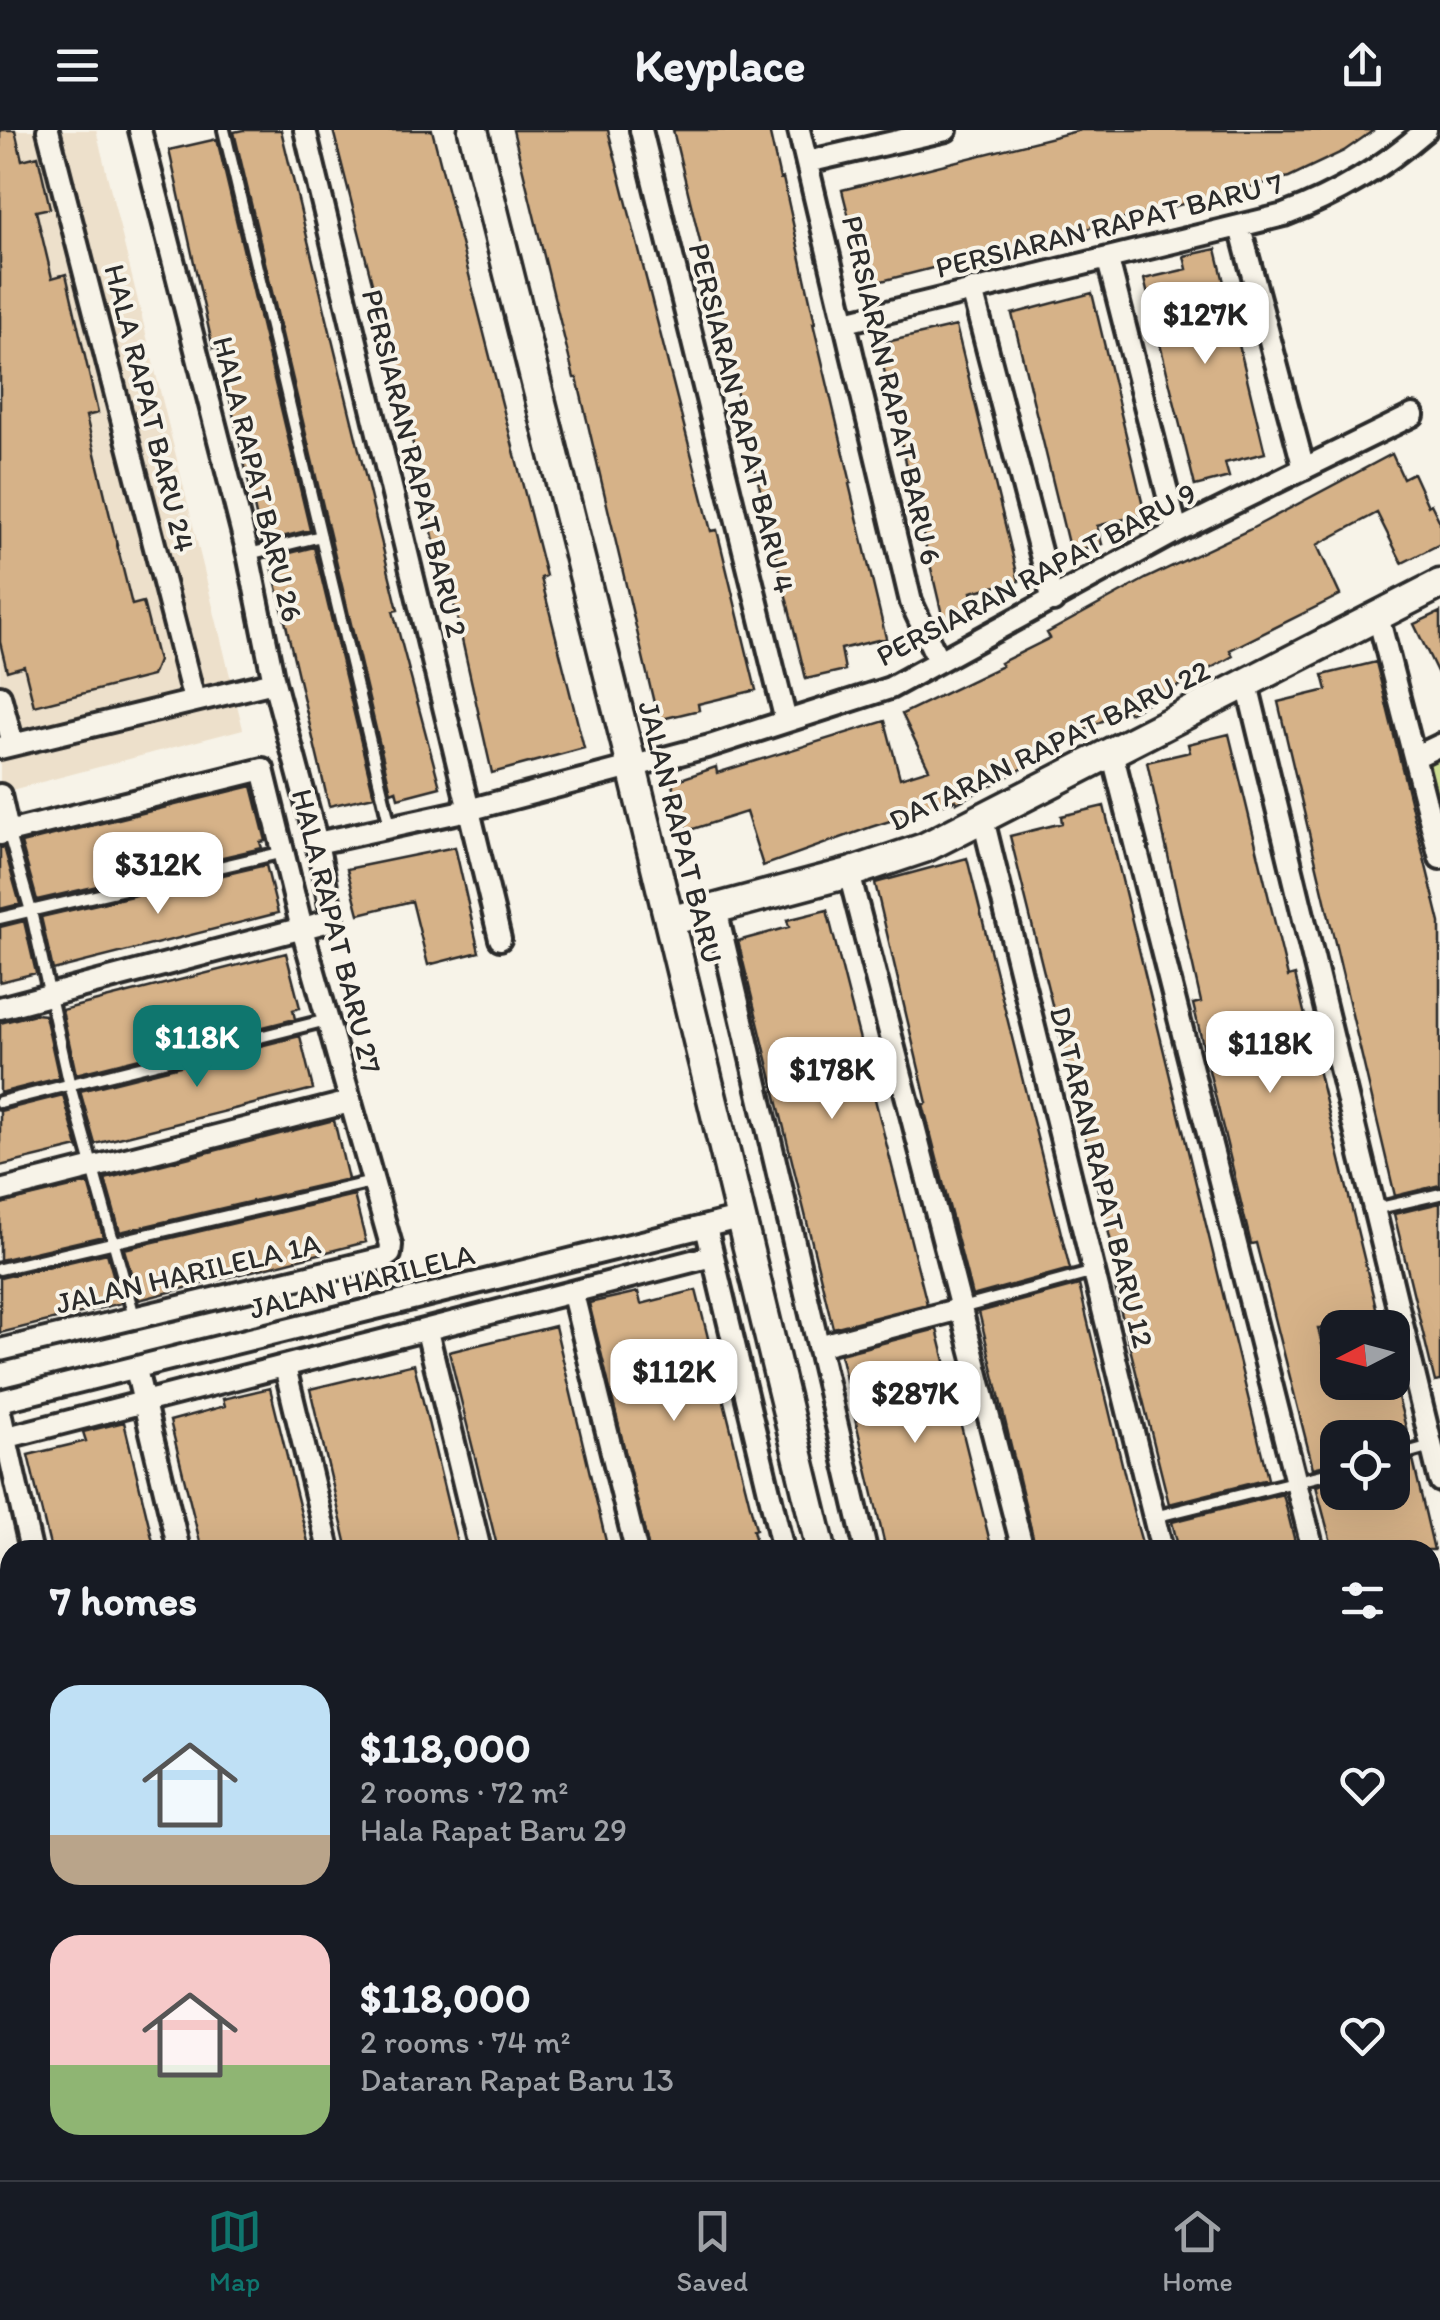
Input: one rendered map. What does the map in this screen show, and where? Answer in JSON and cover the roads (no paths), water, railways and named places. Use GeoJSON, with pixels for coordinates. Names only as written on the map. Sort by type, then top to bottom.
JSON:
{"type":"FeatureCollection","features":[{"type":"Feature","properties":{"kind":"street","name":"HALA RAPAT BARU 24"},"geometry":{"type":"LineString","coordinates":[[48,130],[194,700]]}},
{"type":"Feature","properties":{"kind":"street","name":"HALA RAPAT BARU 26"},"geometry":{"type":"LineString","coordinates":[[140,130],[317,843]]}},
{"type":"Feature","properties":{"kind":"street","name":"PERSIARAN RAPAT BARU 2"},"geometry":{"type":"LineString","coordinates":[[304,130],[500,939]]}},
{"type":"Feature","properties":{"kind":"street","name":"JALAN RAPAT BARU"},"geometry":{"type":"LineString","coordinates":[[473,130],[819,1540]]}},
{"type":"Feature","properties":{"kind":"street","name":"PERSIARAN RAPAT BARU 4"},"geometry":{"type":"LineString","coordinates":[[641,130],[786,720]]}},
{"type":"Feature","properties":{"kind":"street","name":"PERSIARAN RAPAT BARU 6"},"geometry":{"type":"LineString","coordinates":[[798,130],[911,602],[938,660]]}},
{"type":"Feature","properties":{"kind":"street"},"geometry":{"type":"LineString","coordinates":[[807,162],[946,130]]}},
{"type":"Feature","properties":{"kind":"street","name":"PERSIARAN RAPAT BARU 7"},"geometry":{"type":"LineString","coordinates":[[846,322],[1240,227],[1330,198],[1379,168],[1426,130]]}},
{"type":"Feature","properties":{"kind":"street"},"geometry":{"type":"LineString","coordinates":[[1240,227],[1304,470]]}},
{"type":"Feature","properties":{"kind":"street"},"geometry":{"type":"LineString","coordinates":[[1108,260],[1178,531]]}},
{"type":"Feature","properties":{"kind":"street"},"geometry":{"type":"LineString","coordinates":[[972,290],[1053,601]]}},
{"type":"Feature","properties":{"kind":"street","name":"PERSIARAN RAPAT BARU 9"},"geometry":{"type":"LineString","coordinates":[[317,843],[468,810],[710,746],[890,688],[1178,531],[1413,414]]}},
{"type":"Feature","properties":{"kind":"street","name":"DATARAN RAPAT BARU 22"},"geometry":{"type":"LineString","coordinates":[[669,921],[849,873],[924,848],[1440,584]]}},
{"type":"Feature","properties":{"kind":"street"},"geometry":{"type":"LineString","coordinates":[[1378,616],[1440,858]]}},
{"type":"Feature","properties":{"kind":"street"},"geometry":{"type":"LineString","coordinates":[[0,696],[6,746],[274,682]]}},
{"type":"Feature","properties":{"kind":"street"},"geometry":{"type":"LineString","coordinates":[[1247,684],[1440,1481]]}},
{"type":"Feature","properties":{"kind":"street"},"geometry":{"type":"LineString","coordinates":[[1415,757],[1440,745]]}},
{"type":"Feature","properties":{"kind":"street"},"geometry":{"type":"LineString","coordinates":[[1112,752],[1311,1540]]}},
{"type":"Feature","properties":{"kind":"street","name":"HALA RAPAT BARU 27"},"geometry":{"type":"LineString","coordinates":[[4,832],[263,769],[302,929],[391,1245],[390,1254]]}},
{"type":"Feature","properties":{"kind":"street"},"geometry":{"type":"LineString","coordinates":[[0,795],[4,832]]}},
{"type":"Feature","properties":{"kind":"street","name":"DATARAN RAPAT BARU 12"},"geometry":{"type":"LineString","coordinates":[[982,819],[1160,1540]]}},
{"type":"Feature","properties":{"kind":"street"},"geometry":{"type":"LineString","coordinates":[[0,1008],[332,920],[317,843]]}},
{"type":"Feature","properties":{"kind":"street"},"geometry":{"type":"LineString","coordinates":[[849,873],[1020,1540]]}},
{"type":"Feature","properties":{"kind":"street"},"geometry":{"type":"LineString","coordinates":[[716,910],[864,1540]]}},
{"type":"Feature","properties":{"kind":"street"},"geometry":{"type":"LineString","coordinates":[[0,1191],[350,1102]]}},
{"type":"Feature","properties":{"kind":"street","name":"JALAN HARILELA"},"geometry":{"type":"LineString","coordinates":[[0,1401],[739,1218]]}},
{"type":"Feature","properties":{"kind":"street"},"geometry":{"type":"LineString","coordinates":[[706,1227],[781,1540]]}},
{"type":"Feature","properties":{"kind":"street","name":"JALAN HARILELA 1A"},"geometry":{"type":"LineString","coordinates":[[0,1350],[390,1254]]}},
{"type":"Feature","properties":{"kind":"street"},"geometry":{"type":"LineString","coordinates":[[3,1439],[712,1256]]}},
{"type":"Feature","properties":{"kind":"street"},"geometry":{"type":"LineString","coordinates":[[573,1294],[634,1540]]}},
{"type":"Feature","properties":{"kind":"street"},"geometry":{"type":"LineString","coordinates":[[818,1346],[960,1308]]}},
{"type":"Feature","properties":{"kind":"street"},"geometry":{"type":"LineString","coordinates":[[427,1331],[478,1540]]}},
{"type":"Feature","properties":{"kind":"street"},"geometry":{"type":"LineString","coordinates":[[286,1368],[328,1540]]}},
{"type":"Feature","properties":{"kind":"street"},"geometry":{"type":"LineString","coordinates":[[136,1369],[178,1540]]}},
{"type":"Feature","properties":{"kind":"street"},"geometry":{"type":"LineString","coordinates":[[0,1412],[28,1540]]}},
{"type":"Feature","properties":{"kind":"lane"},"geometry":{"type":"LineString","coordinates":[[224,130],[390,827]]}},
{"type":"Feature","properties":{"kind":"lane"},"geometry":{"type":"LineString","coordinates":[[248,554],[321,536]]}},
{"type":"Feature","properties":{"kind":"lane"},"geometry":{"type":"LineString","coordinates":[[4,832],[31,911],[70,1086],[134,1316]]}},
{"type":"Feature","properties":{"kind":"lane"},"geometry":{"type":"LineString","coordinates":[[0,918],[284,852]]}},
{"type":"Feature","properties":{"kind":"lane"},"geometry":{"type":"LineString","coordinates":[[0,1102],[327,1020]]}},
{"type":"Feature","properties":{"kind":"lane"},"geometry":{"type":"LineString","coordinates":[[0,1269],[372,1182]]}},
{"type":"Feature","properties":{"kind":"lane"},"geometry":{"type":"LineString","coordinates":[[1375,1209],[1440,1194]]}},
{"type":"Feature","properties":{"kind":"lane"},"geometry":{"type":"LineString","coordinates":[[960,1308],[1094,1272]]}},
{"type":"Feature","properties":{"kind":"lane"},"geometry":{"type":"LineString","coordinates":[[1410,1452],[1432,1446]]}},
{"type":"Feature","properties":{"kind":"lane"},"geometry":{"type":"LineString","coordinates":[[1154,1516],[1320,1476]]}}]}
